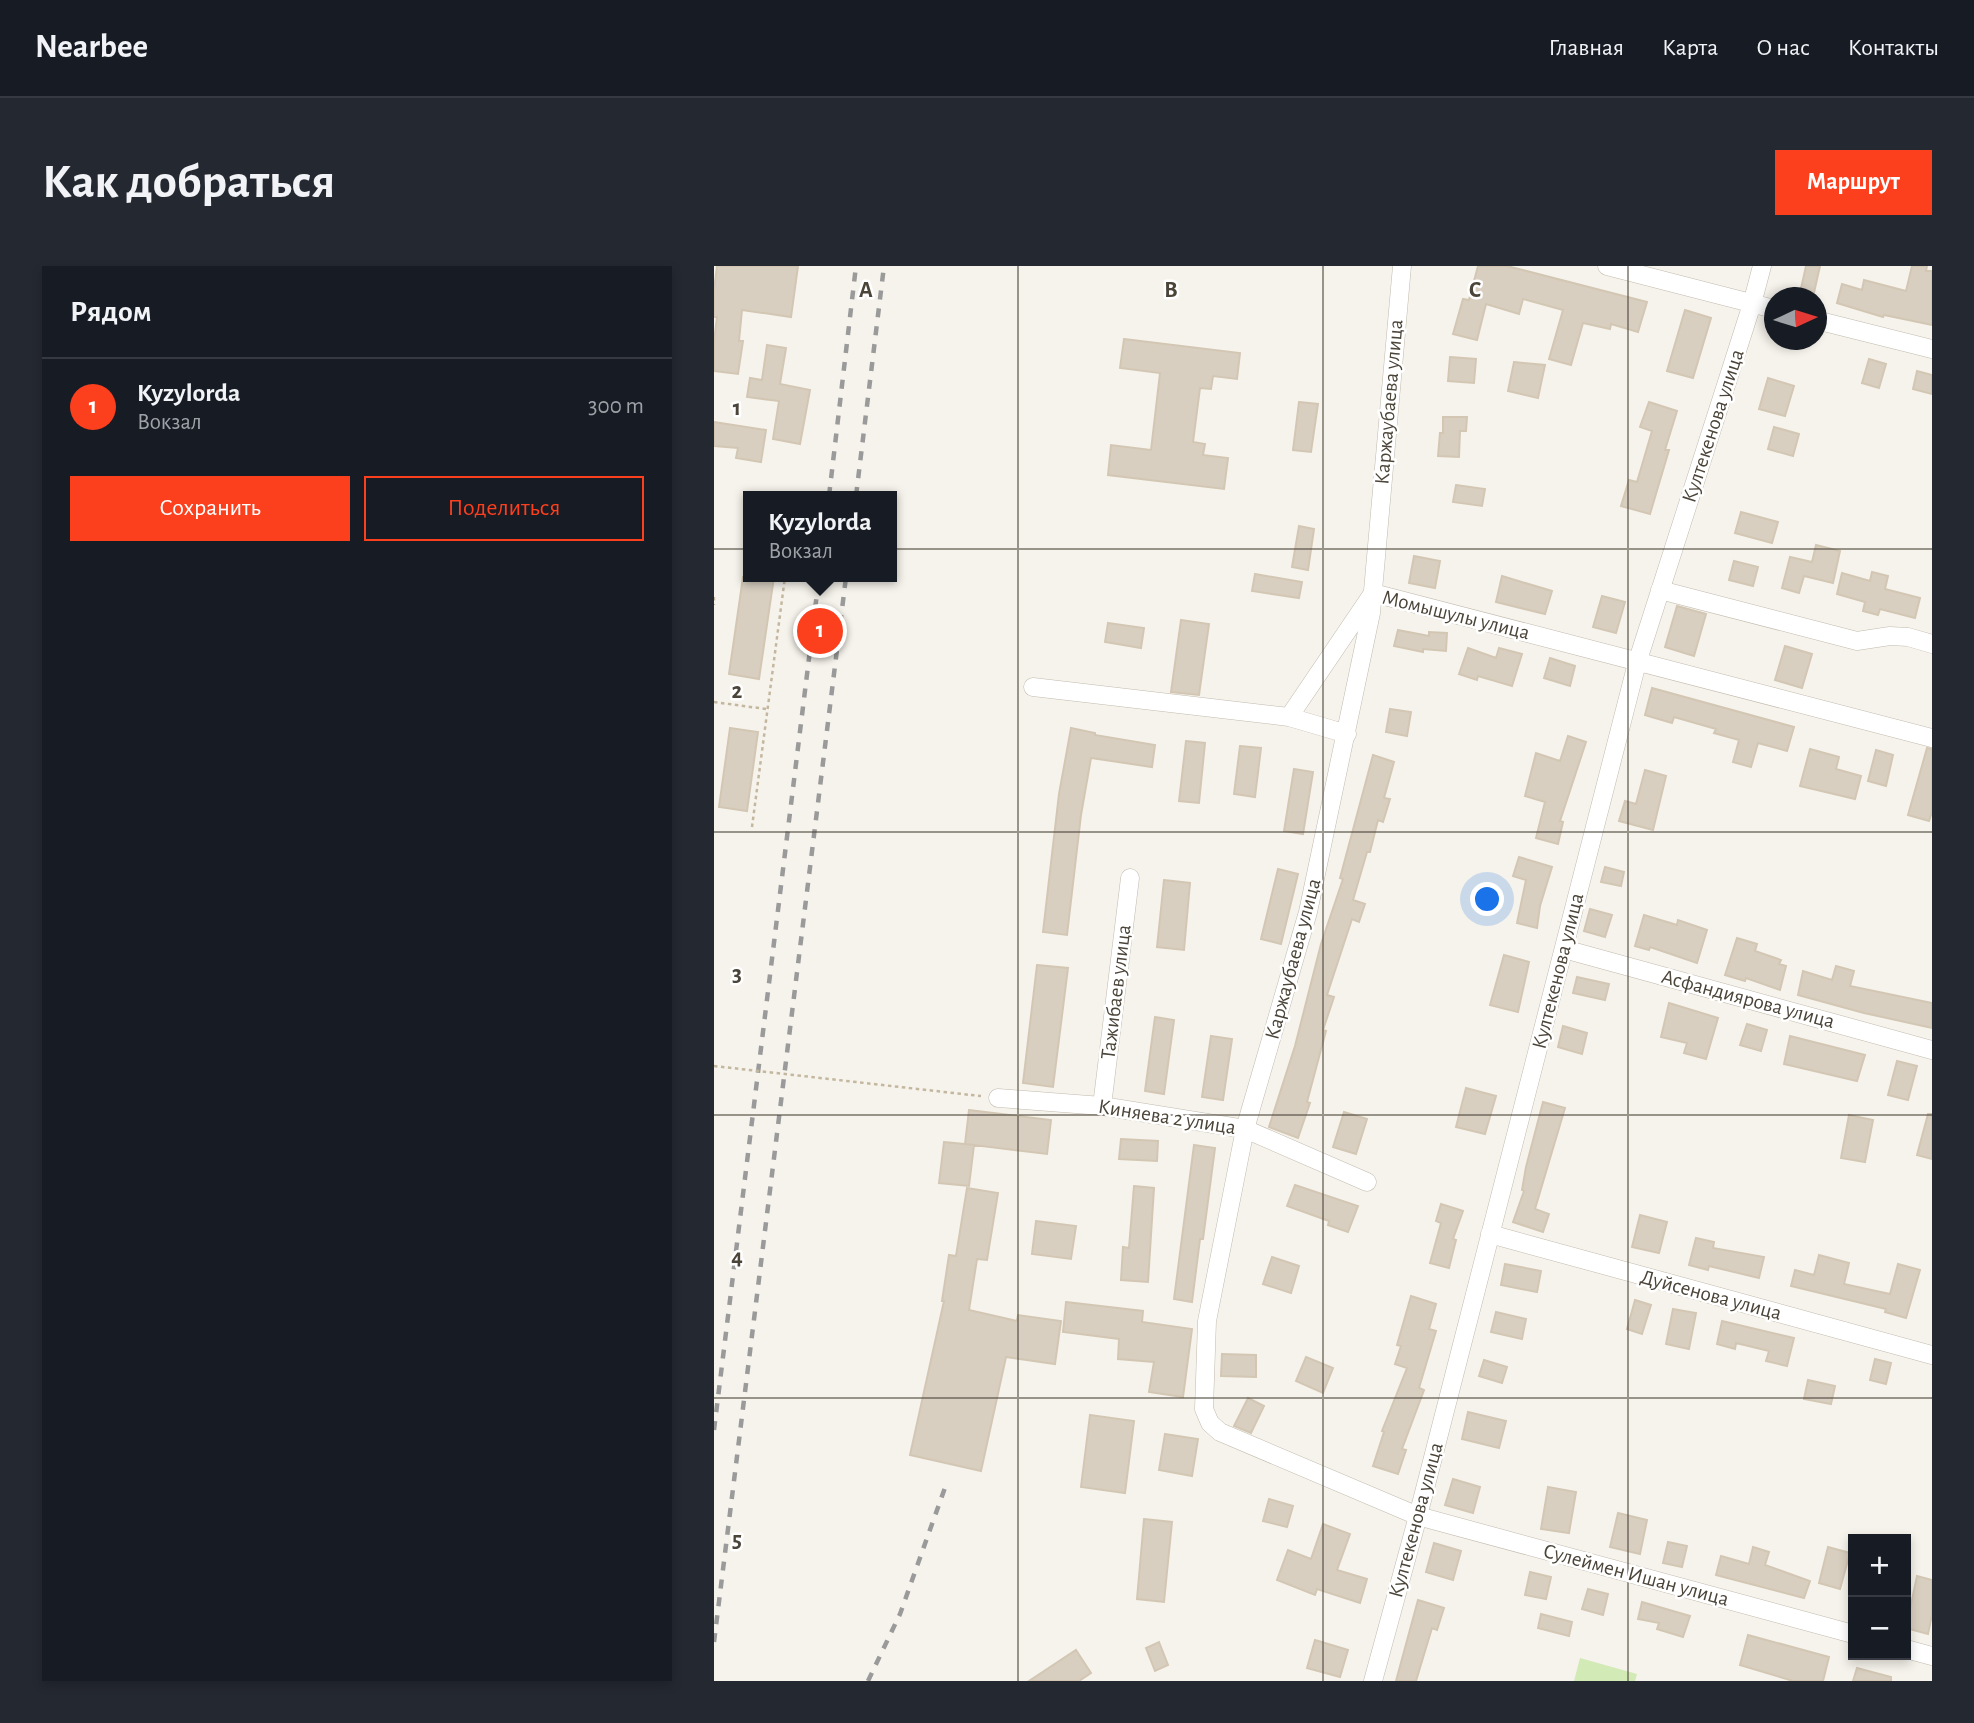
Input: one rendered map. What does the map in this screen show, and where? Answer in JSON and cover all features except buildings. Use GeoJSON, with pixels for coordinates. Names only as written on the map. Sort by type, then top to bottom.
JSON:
{"type":"FeatureCollection","features":[{"type":"Feature","properties":{"kind":"street","name":"Каржаубаева улица"},"geometry":{"type":"LineString","coordinates":[[1402,266],[1373,593],[1347,734],[1308,912],[1245,1129],[1207,1321],[1204,1409],[1210,1423],[1220,1432],[1418,1516]]}},
{"type":"Feature","properties":{"kind":"street"},"geometry":{"type":"LineString","coordinates":[[1607,266],[1764,307]]}},
{"type":"Feature","properties":{"kind":"street","name":"Култекенова улица"},"geometry":{"type":"LineString","coordinates":[[1373,1681],[1418,1516],[1637,663],[1762,266]]}},
{"type":"Feature","properties":{"kind":"street"},"geometry":{"type":"LineString","coordinates":[[1827,323],[1932,349]]}},
{"type":"Feature","properties":{"kind":"street"},"geometry":{"type":"LineString","coordinates":[[1660,590],[1857,641],[1890,636],[1908,637],[1932,644]]}},
{"type":"Feature","properties":{"kind":"street","name":"Момышулы улица"},"geometry":{"type":"LineString","coordinates":[[1289,717],[1373,593],[1932,738]]}},
{"type":"Feature","properties":{"kind":"street"},"geometry":{"type":"LineString","coordinates":[[1033,687],[1289,717],[1347,734]]}},
{"type":"Feature","properties":{"kind":"street","name":"Тажибаев улица"},"geometry":{"type":"LineString","coordinates":[[1102,1106],[1130,878]]}},
{"type":"Feature","properties":{"kind":"street","name":"Асфандиярова улица"},"geometry":{"type":"LineString","coordinates":[[1564,948],[1932,1050]]}},
{"type":"Feature","properties":{"kind":"street","name":"Киняева 2 улица"},"geometry":{"type":"LineString","coordinates":[[998,1098],[1102,1106],[1245,1129],[1367,1182]]}},
{"type":"Feature","properties":{"kind":"street","name":"Дуйсенова улица"},"geometry":{"type":"LineString","coordinates":[[1490,1234],[1932,1355]]}},
{"type":"Feature","properties":{"kind":"street","name":"Сулеймен Ишан улица"},"geometry":{"type":"LineString","coordinates":[[1418,1516],[1848,1633]]}},
{"type":"Feature","properties":{"kind":"street"},"geometry":{"type":"LineString","coordinates":[[1911,1650],[1932,1656]]}},
{"type":"Feature","properties":{"kind":"path"},"geometry":{"type":"LineString","coordinates":[[752,827],[785,582]]}},
{"type":"Feature","properties":{"kind":"path"},"geometry":{"type":"LineString","coordinates":[[714,597],[714,605]]}},
{"type":"Feature","properties":{"kind":"path"},"geometry":{"type":"LineString","coordinates":[[714,702],[768,709]]}},
{"type":"Feature","properties":{"kind":"path"},"geometry":{"type":"LineString","coordinates":[[714,1066],[971,1095]]}},
{"type":"Feature","properties":{"kind":"green space"},"geometry":{"type":"Polygon","coordinates":[[[1580,1658],[1637,1674],[1635,1681],[1574,1681],[1580,1658]]]}},
{"type":"Feature","properties":{"kind":"railway"},"geometry":{"type":"LineString","coordinates":[[830,491],[856,266]]}},
{"type":"Feature","properties":{"kind":"railway"},"geometry":{"type":"LineString","coordinates":[[857,491],[884,266]]}},
{"type":"Feature","properties":{"kind":"railway"},"geometry":{"type":"LineString","coordinates":[[714,1430],[818,582]]}},
{"type":"Feature","properties":{"kind":"railway"},"geometry":{"type":"LineString","coordinates":[[714,1642],[845,582]]}},
{"type":"Feature","properties":{"kind":"railway"},"geometry":{"type":"LineString","coordinates":[[868,1681],[900,1614],[947,1482]]}},
{"type":"Feature","properties":{"kind":"place","name":"Kyzylorda"},"geometry":{"type":"Point","coordinates":[820,631]}}]}
